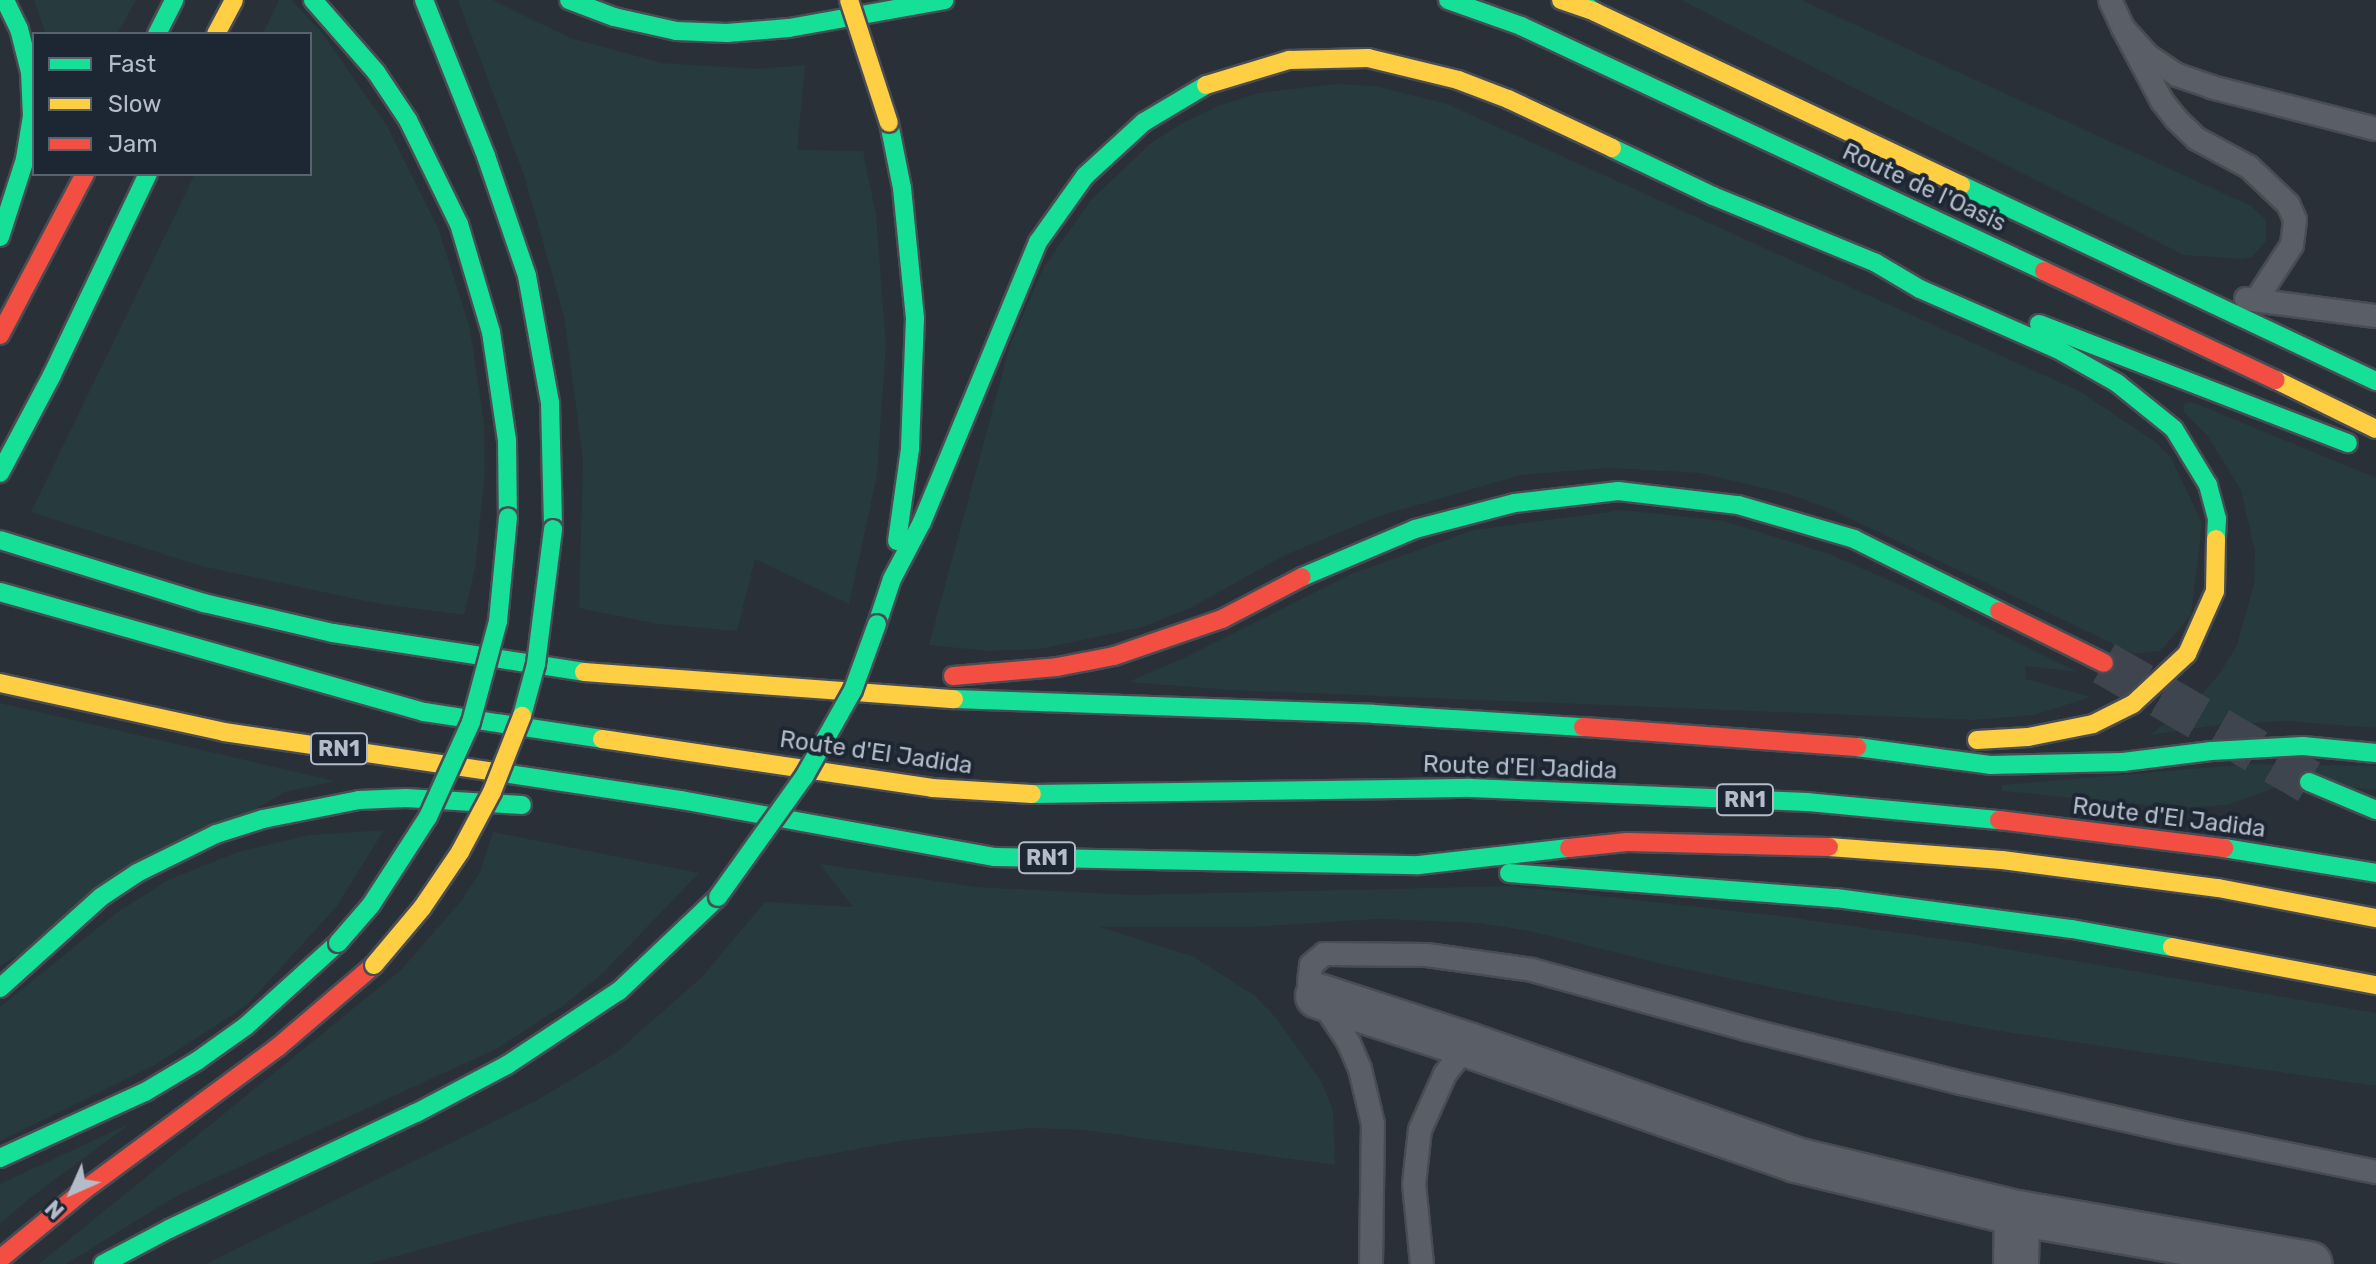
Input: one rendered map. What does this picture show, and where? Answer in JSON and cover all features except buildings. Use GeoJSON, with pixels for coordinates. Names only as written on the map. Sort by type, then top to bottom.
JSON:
{"type":"FeatureCollection","features":[{"type":"Feature","properties":{"kind":"main road"},"geometry":{"type":"LineString","coordinates":[[0,237],[18,183],[32,116],[30,72],[19,29],[5,0]]}},
{"type":"Feature","properties":{"kind":"main road"},"geometry":{"type":"LineString","coordinates":[[158,32],[174,0]]}},
{"type":"Feature","properties":{"kind":"main road"},"geometry":{"type":"LineString","coordinates":[[0,1158],[145,1092],[197,1061],[246,1026],[338,943],[386,884],[428,817],[471,722],[498,621],[508,517],[507,440],[495,360],[459,224],[408,120],[376,72],[313,0]]}},
{"type":"Feature","properties":{"kind":"main road"},"geometry":{"type":"LineString","coordinates":[[0,1259],[84,1190],[278,1047],[374,965],[422,908],[453,863],[492,792],[518,729],[536,664],[553,529],[550,402],[527,276],[486,156],[424,0]]}},
{"type":"Feature","properties":{"kind":"main road"},"geometry":{"type":"LineString","coordinates":[[569,0],[614,17],[676,31],[727,33],[789,28],[944,0]]}},
{"type":"Feature","properties":{"kind":"main road"},"geometry":{"type":"LineString","coordinates":[[849,0],[889,123],[902,188],[915,318],[910,449],[892,579]]}},
{"type":"Feature","properties":{"kind":"main road","name":"Route de l'Oasis"},"geometry":{"type":"LineString","coordinates":[[1448,0],[1521,26],[2252,367],[2376,429]]}},
{"type":"Feature","properties":{"kind":"main road","name":"Route de l'Oasis"},"geometry":{"type":"LineString","coordinates":[[1561,0],[1595,12],[2376,381]]}},
{"type":"Feature","properties":{"kind":"main road"},"geometry":{"type":"LineString","coordinates":[[1578,0],[1595,12]]}},
{"type":"Feature","properties":{"kind":"main road"},"geometry":{"type":"LineString","coordinates":[[217,32],[230,7]]}},
{"type":"Feature","properties":{"kind":"main road"},"geometry":{"type":"LineString","coordinates":[[103,1264],[169,1229],[416,1113],[507,1065],[619,991],[718,897],[804,777],[853,690],[892,579],[922,522],[1022,278],[1060,208],[1112,147],[1144,122],[1212,82],[1289,60],[1368,58],[1458,80],[1508,99],[1753,214],[2363,449]]}},
{"type":"Feature","properties":{"kind":"main road"},"geometry":{"type":"LineString","coordinates":[[0,335],[84,176]]}},
{"type":"Feature","properties":{"kind":"main road"},"geometry":{"type":"LineString","coordinates":[[0,473],[52,375],[147,176]]}},
{"type":"Feature","properties":{"kind":"main road"},"geometry":{"type":"LineString","coordinates":[[1863,747],[2028,737],[2093,724],[2133,704],[2163,680],[2187,654],[2215,591],[2218,556],[2217,519],[2208,485],[2174,429],[2149,407],[2057,349],[1920,289],[1876,263]]}},
{"type":"Feature","properties":{"kind":"main road"},"geometry":{"type":"LineString","coordinates":[[929,676],[1000,674],[1114,656],[1222,619],[1318,569],[1415,529],[1515,503],[1618,491],[1738,505],[1797,519],[1854,539],[2104,663]]}},
{"type":"Feature","properties":{"kind":"main road"},"geometry":{"type":"LineString","coordinates":[[0,540],[204,603],[333,633],[597,674],[1023,704],[1374,714],[1863,747],[1990,765],[2053,766],[2303,746],[2376,753]]}},
{"type":"Feature","properties":{"kind":"main road","name":"Route d'El Jadida"},"geometry":{"type":"LineString","coordinates":[[0,592],[424,712],[932,788],[1014,794],[1471,788],[1807,802],[2015,822],[2209,846],[2376,873]]}},
{"type":"Feature","properties":{"kind":"main road"},"geometry":{"type":"LineString","coordinates":[[731,685],[889,674]]}},
{"type":"Feature","properties":{"kind":"main road","name":"RN1"},"geometry":{"type":"LineString","coordinates":[[0,683],[224,732],[681,800],[995,857],[1419,865],[1627,842],[1795,845],[2002,860],[2218,888],[2376,918]]}},
{"type":"Feature","properties":{"kind":"main road"},"geometry":{"type":"LineString","coordinates":[[2309,782],[2376,810]]}},
{"type":"Feature","properties":{"kind":"main road"},"geometry":{"type":"LineString","coordinates":[[0,988],[66,925],[137,873],[189,846],[251,822],[310,807],[359,800],[422,798],[546,807]]}},
{"type":"Feature","properties":{"kind":"main road"},"geometry":{"type":"LineString","coordinates":[[591,806],[681,800]]}},
{"type":"Feature","properties":{"kind":"main road"},"geometry":{"type":"LineString","coordinates":[[1419,865],[1836,898],[2072,929],[2376,985]]}},
{"type":"Feature","properties":{"kind":"street"},"geometry":{"type":"LineString","coordinates":[[1318,996],[1796,1160],[2017,1213],[2310,1264]]}},
{"type":"Feature","properties":{"kind":"street"},"geometry":{"type":"LineString","coordinates":[[2016,1264],[2017,1213]]}},
{"type":"Feature","properties":{"kind":"lane"},"geometry":{"type":"LineString","coordinates":[[2110,0],[2162,101],[2176,119],[2197,139],[2249,167],[2288,204],[2295,220],[2292,245],[2256,300]]}},
{"type":"Feature","properties":{"kind":"lane"},"geometry":{"type":"LineString","coordinates":[[2123,28],[2147,55],[2177,75],[2376,129]]}},
{"type":"Feature","properties":{"kind":"lane"},"geometry":{"type":"LineString","coordinates":[[2194,297],[2256,300],[2376,316]]}},
{"type":"Feature","properties":{"kind":"lane"},"geometry":{"type":"LineString","coordinates":[[1371,1264],[1375,1152],[1368,1096],[1349,1043],[1318,996],[1308,973],[1316,958],[1324,954],[1479,960],[1532,970],[1746,1029],[1961,1083],[2178,1132],[2376,1172]]}},
{"type":"Feature","properties":{"kind":"lane"},"geometry":{"type":"LineString","coordinates":[[1422,1264],[1414,1184],[1420,1130],[1445,1074],[1468,1045]]}},
{"type":"Feature","properties":{"kind":"green space"},"geometry":{"type":"Polygon","coordinates":[[[34,0],[136,0],[118,32],[45,32],[34,0]]]}},
{"type":"Feature","properties":{"kind":"green space"},"geometry":{"type":"Polygon","coordinates":[[[279,0],[292,0],[322,33],[387,126],[438,228],[470,328],[484,424],[485,472],[475,568],[464,615],[375,603],[201,566],[31,512],[194,176],[312,176],[312,32],[264,32],[279,0]]]}},
{"type":"Feature","properties":{"kind":"green space"},"geometry":{"type":"Polygon","coordinates":[[[458,0],[493,0],[570,38],[662,63],[757,69],[805,65],[797,150],[863,151],[876,215],[886,345],[877,476],[849,604],[755,559],[737,631],[658,624],[579,608],[583,459],[564,316],[524,175],[458,0]]]}},
{"type":"Feature","properties":{"kind":"green space"},"geometry":{"type":"Polygon","coordinates":[[[1681,0],[1801,0],[2251,206],[2266,220],[2266,241],[2252,257],[2242,259],[2184,255],[1681,0]]]}},
{"type":"Feature","properties":{"kind":"green space"},"geometry":{"type":"Polygon","coordinates":[[[1336,84],[1374,86],[1447,104],[2081,392],[2154,441],[2171,458],[2202,523],[2191,615],[2160,651],[2135,654],[1832,510],[1789,494],[1700,473],[1609,468],[1521,475],[1379,516],[1283,556],[1192,607],[1143,627],[1040,649],[987,651],[929,645],[1011,342],[1044,267],[1091,200],[1150,144],[1184,122],[1221,105],[1259,93],[1336,84]]]}},
{"type":"Feature","properties":{"kind":"green space"},"geometry":{"type":"Polygon","coordinates":[[[2192,402],[2376,478],[2376,728],[2285,721],[2217,725],[2150,735],[2200,697],[2221,672],[2237,645],[2254,584],[2255,552],[2241,490],[2207,435],[2184,412],[2184,404],[2192,402]]]}},
{"type":"Feature","properties":{"kind":"green space"},"geometry":{"type":"Polygon","coordinates":[[[1623,510],[1724,521],[1829,554],[1913,591],[2078,672],[2025,666],[2026,679],[2091,697],[2034,715],[1974,720],[1231,690],[1128,682],[1182,659],[1351,574],[1474,530],[1623,510]]]}},
{"type":"Feature","properties":{"kind":"green space"},"geometry":{"type":"Polygon","coordinates":[[[0,703],[335,781],[284,792],[0,966],[0,703]]]}},
{"type":"Feature","properties":{"kind":"green space"},"geometry":{"type":"Polygon","coordinates":[[[2250,764],[2376,766],[2376,790],[2294,781],[2227,805],[2179,808],[2002,791],[2002,785],[2250,764]]]}},
{"type":"Feature","properties":{"kind":"green space"},"geometry":{"type":"Polygon","coordinates":[[[384,830],[337,906],[247,1005],[155,1065],[0,1141],[0,1007],[116,913],[170,879],[238,852],[309,835],[384,830]]]}},
{"type":"Feature","properties":{"kind":"green space"},"geometry":{"type":"Polygon","coordinates":[[[493,832],[699,873],[603,973],[564,1005],[496,1049],[178,1195],[66,1264],[39,1264],[402,969],[462,900],[480,872],[493,832]]]}},
{"type":"Feature","properties":{"kind":"green space"},"geometry":{"type":"Polygon","coordinates":[[[820,864],[976,887],[1133,895],[1510,886],[1780,916],[1971,943],[2376,1013],[2376,1086],[2000,1031],[1833,1000],[1666,965],[1529,931],[1479,923],[1379,919],[1252,927],[1100,927],[1194,957],[1254,995],[1277,1019],[1322,1083],[1333,1111],[1335,1165],[1084,1130],[1031,1128],[906,1140],[798,1160],[516,1223],[368,1264],[206,1264],[536,1101],[617,1052],[702,977],[765,902],[853,907],[820,864]]]}},
{"type":"Feature","properties":{"kind":"green space"},"geometry":{"type":"Polygon","coordinates":[[[131,1123],[30,1198],[0,1224],[0,1184],[131,1123]]]}},
{"type":"Feature","properties":{"kind":"tunnel"},"geometry":{"type":"LineString","coordinates":[[2104,663],[2309,782]]}},
{"type":"Feature","properties":{"kind":"traffic: fast"},"geometry":{"type":"LineString","coordinates":[[0,237],[25,159],[32,116],[30,72],[19,29],[5,0]]}},
{"type":"Feature","properties":{"kind":"traffic: fast"},"geometry":{"type":"LineString","coordinates":[[158,32],[174,0]]}},
{"type":"Feature","properties":{"kind":"traffic: fast"},"geometry":{"type":"LineString","coordinates":[[313,0],[376,72],[408,120],[459,224],[491,332],[507,440],[508,517]]}},
{"type":"Feature","properties":{"kind":"traffic: fast"},"geometry":{"type":"LineString","coordinates":[[424,0],[486,156],[527,276],[550,402],[553,529]]}},
{"type":"Feature","properties":{"kind":"traffic: fast"},"geometry":{"type":"LineString","coordinates":[[569,0],[614,17],[676,31],[727,33],[789,28],[944,0]]}},
{"type":"Feature","properties":{"kind":"traffic: fast"},"geometry":{"type":"LineString","coordinates":[[1448,0],[1521,26],[2044,271]]}},
{"type":"Feature","properties":{"kind":"traffic: fast"},"geometry":{"type":"LineString","coordinates":[[1578,0],[1595,12]]}},
{"type":"Feature","properties":{"kind":"traffic: fast"},"geometry":{"type":"LineString","coordinates":[[877,624],[892,579],[922,522],[1038,242],[1085,176],[1144,122],[1206,85]]}},
{"type":"Feature","properties":{"kind":"traffic: fast"},"geometry":{"type":"LineString","coordinates":[[889,123],[902,188],[915,318],[910,449],[897,541]]}},
{"type":"Feature","properties":{"kind":"traffic: fast"},"geometry":{"type":"LineString","coordinates":[[1612,148],[1713,196],[1876,263],[1920,289],[2057,349],[2117,383],[2174,429],[2208,485],[2217,519],[2216,539]]}},
{"type":"Feature","properties":{"kind":"traffic: fast"},"geometry":{"type":"LineString","coordinates":[[0,473],[52,375],[147,176]]}},
{"type":"Feature","properties":{"kind":"traffic: fast"},"geometry":{"type":"LineString","coordinates":[[1961,185],[2376,381]]}},
{"type":"Feature","properties":{"kind":"traffic: fast"},"geometry":{"type":"LineString","coordinates":[[2039,324],[2348,443]]}},
{"type":"Feature","properties":{"kind":"traffic: fast"},"geometry":{"type":"LineString","coordinates":[[1302,577],[1415,529],[1515,503],[1618,491],[1738,505],[1854,539],[1999,611]]}},
{"type":"Feature","properties":{"kind":"traffic: fast"},"geometry":{"type":"LineString","coordinates":[[338,943],[371,905],[428,817],[471,722],[498,621],[508,517]]}},
{"type":"Feature","properties":{"kind":"traffic: fast"},"geometry":{"type":"LineString","coordinates":[[522,716],[536,664],[553,529]]}},
{"type":"Feature","properties":{"kind":"traffic: fast"},"geometry":{"type":"LineString","coordinates":[[0,540],[204,603],[333,633],[584,672]]}},
{"type":"Feature","properties":{"kind":"traffic: fast"},"geometry":{"type":"LineString","coordinates":[[0,592],[424,712],[602,739]]}},
{"type":"Feature","properties":{"kind":"traffic: fast"},"geometry":{"type":"LineString","coordinates":[[718,897],[804,777],[853,690],[877,624]]}},
{"type":"Feature","properties":{"kind":"traffic: fast"},"geometry":{"type":"LineString","coordinates":[[954,699],[1374,714],[1583,727]]}},
{"type":"Feature","properties":{"kind":"traffic: fast"},"geometry":{"type":"LineString","coordinates":[[1857,747],[1990,765],[2123,762],[2211,751],[2303,746],[2376,753]]}},
{"type":"Feature","properties":{"kind":"traffic: fast"},"geometry":{"type":"LineString","coordinates":[[496,772],[681,800],[995,857],[1419,865],[1569,848]]}},
{"type":"Feature","properties":{"kind":"traffic: fast"},"geometry":{"type":"LineString","coordinates":[[2309,782],[2376,810]]}},
{"type":"Feature","properties":{"kind":"traffic: fast"},"geometry":{"type":"LineString","coordinates":[[1032,794],[1471,788],[1807,802],[1999,820]]}},
{"type":"Feature","properties":{"kind":"traffic: fast"},"geometry":{"type":"LineString","coordinates":[[0,988],[101,897],[137,873],[216,834],[263,819],[359,800],[406,798],[522,805]]}},
{"type":"Feature","properties":{"kind":"traffic: fast"},"geometry":{"type":"LineString","coordinates":[[2224,848],[2376,873]]}},
{"type":"Feature","properties":{"kind":"traffic: fast"},"geometry":{"type":"LineString","coordinates":[[1509,873],[1836,898],[2072,929],[2172,947]]}},
{"type":"Feature","properties":{"kind":"traffic: fast"},"geometry":{"type":"LineString","coordinates":[[103,1264],[169,1229],[416,1113],[507,1065],[619,991],[718,897]]}},
{"type":"Feature","properties":{"kind":"traffic: fast"},"geometry":{"type":"LineString","coordinates":[[0,1158],[145,1092],[197,1061],[246,1026],[338,943]]}},
{"type":"Feature","properties":{"kind":"traffic: slow"},"geometry":{"type":"LineString","coordinates":[[217,32],[234,0]]}},
{"type":"Feature","properties":{"kind":"traffic: slow"},"geometry":{"type":"LineString","coordinates":[[849,0],[889,123]]}},
{"type":"Feature","properties":{"kind":"traffic: slow"},"geometry":{"type":"LineString","coordinates":[[1561,0],[1595,12],[1961,185]]}},
{"type":"Feature","properties":{"kind":"traffic: slow"},"geometry":{"type":"LineString","coordinates":[[1206,85],[1289,60],[1368,58],[1458,80],[1508,99],[1612,148]]}},
{"type":"Feature","properties":{"kind":"traffic: slow"},"geometry":{"type":"LineString","coordinates":[[2276,380],[2376,429]]}},
{"type":"Feature","properties":{"kind":"traffic: slow"},"geometry":{"type":"LineString","coordinates":[[1977,740],[2028,737],[2093,724],[2133,704],[2187,654],[2215,591],[2216,539]]}},
{"type":"Feature","properties":{"kind":"traffic: slow"},"geometry":{"type":"LineString","coordinates":[[584,672],[954,699]]}},
{"type":"Feature","properties":{"kind":"traffic: slow"},"geometry":{"type":"LineString","coordinates":[[0,683],[224,732],[496,772]]}},
{"type":"Feature","properties":{"kind":"traffic: slow"},"geometry":{"type":"LineString","coordinates":[[374,965],[422,908],[460,852],[492,792],[522,716]]}},
{"type":"Feature","properties":{"kind":"traffic: slow"},"geometry":{"type":"LineString","coordinates":[[602,739],[932,788],[1032,794]]}},
{"type":"Feature","properties":{"kind":"traffic: slow"},"geometry":{"type":"LineString","coordinates":[[1829,847],[2002,860],[2218,888],[2376,918]]}},
{"type":"Feature","properties":{"kind":"traffic: slow"},"geometry":{"type":"LineString","coordinates":[[2172,947],[2376,985]]}},
{"type":"Feature","properties":{"kind":"traffic: jam"},"geometry":{"type":"LineString","coordinates":[[0,335],[84,176]]}},
{"type":"Feature","properties":{"kind":"traffic: jam"},"geometry":{"type":"LineString","coordinates":[[2044,271],[2276,380]]}},
{"type":"Feature","properties":{"kind":"traffic: jam"},"geometry":{"type":"LineString","coordinates":[[953,676],[1057,667],[1114,656],[1222,619],[1302,577]]}},
{"type":"Feature","properties":{"kind":"traffic: jam"},"geometry":{"type":"LineString","coordinates":[[1999,611],[2104,663]]}},
{"type":"Feature","properties":{"kind":"traffic: jam"},"geometry":{"type":"LineString","coordinates":[[1583,727],[1857,747]]}},
{"type":"Feature","properties":{"kind":"traffic: jam"},"geometry":{"type":"LineString","coordinates":[[1999,820],[2224,848]]}},
{"type":"Feature","properties":{"kind":"traffic: jam"},"geometry":{"type":"LineString","coordinates":[[1569,848],[1627,842],[1829,847]]}},
{"type":"Feature","properties":{"kind":"traffic: jam"},"geometry":{"type":"LineString","coordinates":[[0,1259],[84,1190],[278,1047],[374,965]]}}]}
